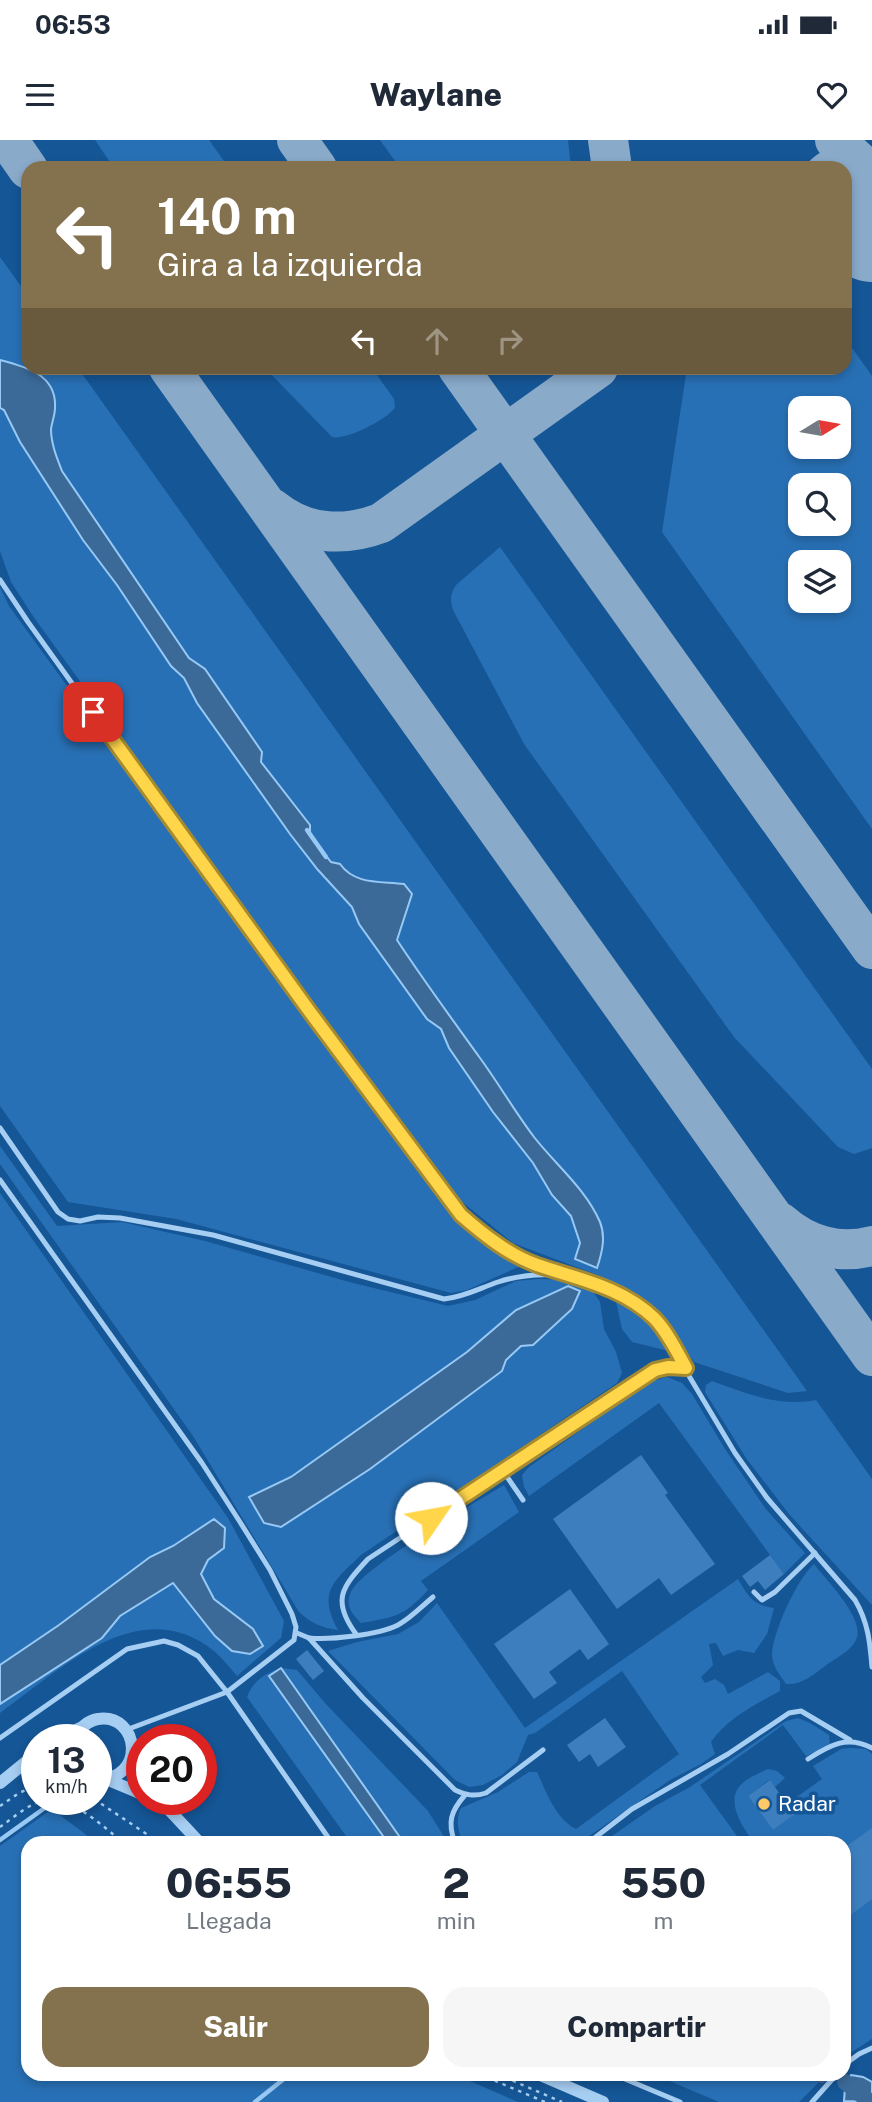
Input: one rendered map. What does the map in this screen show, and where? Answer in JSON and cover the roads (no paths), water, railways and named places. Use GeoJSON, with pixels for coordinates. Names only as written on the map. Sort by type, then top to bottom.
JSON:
{"type":"FeatureCollection","features":[{"type":"Feature","properties":{"kind":"street"},"geometry":{"type":"LineString","coordinates":[[88,1724],[103,1718],[126,1730]]}},
{"type":"Feature","properties":{"kind":"street"},"geometry":{"type":"LineString","coordinates":[[112,1775],[123,1771],[126,1766]]}},
{"type":"Feature","properties":{"kind":"street"},"geometry":{"type":"LineString","coordinates":[[0,1783],[21,1767]]}},
{"type":"Feature","properties":{"kind":"street"},"geometry":{"type":"LineString","coordinates":[[16,1772],[21,1770]]}},
{"type":"Feature","properties":{"kind":"street"},"geometry":{"type":"LineString","coordinates":[[173,1815],[193,1836]]}},
{"type":"Feature","properties":{"kind":"street"},"geometry":{"type":"LineString","coordinates":[[554,2081],[603,2102]]}},
{"type":"Feature","properties":{"kind":"lane"},"geometry":{"type":"LineString","coordinates":[[0,580],[149,791],[461,1215],[489,1240],[535,1264],[585,1279],[621,1294],[655,1319],[735,1453],[767,1497],[855,1600],[868,1630],[872,1667]]}},
{"type":"Feature","properties":{"kind":"lane"},"geometry":{"type":"LineString","coordinates":[[0,1128],[58,1212],[68,1219],[80,1221],[98,1217],[120,1218],[171,1226],[444,1299],[456,1298],[496,1282],[525,1275],[585,1279]]}},
{"type":"Feature","properties":{"kind":"lane"},"geometry":{"type":"LineString","coordinates":[[0,1180],[202,1463],[276,1581],[292,1614],[297,1633],[294,1640],[227,1692],[142,1724]]}},
{"type":"Feature","properties":{"kind":"lane"},"geometry":{"type":"LineString","coordinates":[[356,1634],[341,1609],[343,1594],[349,1579],[368,1559],[655,1370],[668,1367],[686,1368]]}},
{"type":"Feature","properties":{"kind":"lane"},"geometry":{"type":"LineString","coordinates":[[503,1471],[523,1500]]}},
{"type":"Feature","properties":{"kind":"lane"},"geometry":{"type":"LineString","coordinates":[[754,1592],[762,1600],[775,1592],[815,1553]]}},
{"type":"Feature","properties":{"kind":"lane"},"geometry":{"type":"LineString","coordinates":[[309,1639],[323,1640],[396,1626],[410,1618],[432,1597]]}},
{"type":"Feature","properties":{"kind":"lane"},"geometry":{"type":"LineString","coordinates":[[297,1633],[309,1639],[372,1707],[455,1790],[465,1795],[486,1793],[543,1750]]}},
{"type":"Feature","properties":{"kind":"lane"},"geometry":{"type":"LineString","coordinates":[[0,1738],[127,1649],[164,1642],[178,1645],[198,1656],[227,1692],[327,1836]]}},
{"type":"Feature","properties":{"kind":"lane"},"geometry":{"type":"LineString","coordinates":[[597,1836],[632,1809],[727,1754],[789,1713],[801,1711],[850,1740],[872,1748]]}},
{"type":"Feature","properties":{"kind":"lane"},"geometry":{"type":"LineString","coordinates":[[808,1759],[836,1742],[850,1740]]}},
{"type":"Feature","properties":{"kind":"lane"},"geometry":{"type":"LineString","coordinates":[[454,1836],[451,1827],[453,1809],[465,1795]]}},
{"type":"Feature","properties":{"kind":"lane"},"geometry":{"type":"LineString","coordinates":[[851,2060],[872,2048]]}},
{"type":"Feature","properties":{"kind":"lane"},"geometry":{"type":"LineString","coordinates":[[630,2081],[680,2102]]}},
{"type":"Feature","properties":{"kind":"lane"},"geometry":{"type":"LineString","coordinates":[[812,2102],[831,2081]]}},
{"type":"Feature","properties":{"kind":"waterway"},"geometry":{"type":"LineString","coordinates":[[307,830],[326,857]]}},
{"type":"Feature","properties":{"kind":"waterway"},"geometry":{"type":"LineString","coordinates":[[0,1840],[35,1815]]}},
{"type":"Feature","properties":{"kind":"waterway"},"geometry":{"type":"LineString","coordinates":[[255,2102],[281,2081]]}},
{"type":"Feature","properties":{"kind":"waterway"},"geometry":{"type":"LineString","coordinates":[[845,2082],[870,2102]]}},
{"type":"Feature","properties":{"kind":"place","name":"Radar"},"geometry":{"type":"Point","coordinates":[764,1804]}}]}
